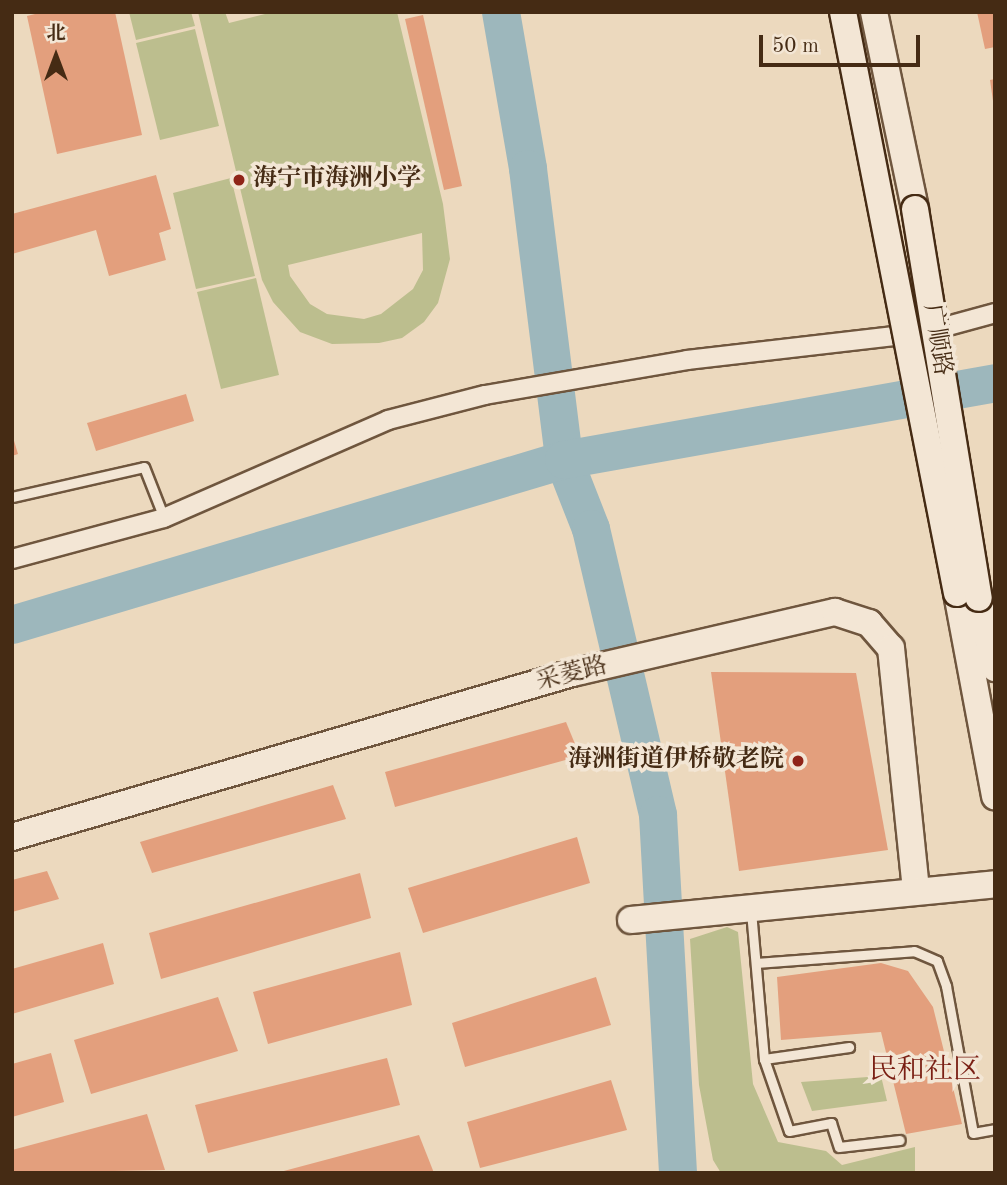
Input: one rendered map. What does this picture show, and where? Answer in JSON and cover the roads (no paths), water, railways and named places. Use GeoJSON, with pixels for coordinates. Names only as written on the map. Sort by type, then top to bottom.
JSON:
{"type":"FeatureCollection","features":[{"type":"Feature","properties":{"kind":"street"},"geometry":{"type":"LineString","coordinates":[[843,12],[968,595]]}},
{"type":"Feature","properties":{"kind":"street","name":"广顺路"},"geometry":{"type":"LineString","coordinates":[[874,12],[915,209],[995,796]]}},
{"type":"Feature","properties":{"kind":"street"},"geometry":{"type":"LineString","coordinates":[[12,559],[164,518],[388,420],[485,395],[633,370],[922,333],[995,313]]}},
{"type":"Feature","properties":{"kind":"street","name":"广顺路"},"geometry":{"type":"LineString","coordinates":[[968,595],[995,668]]}},
{"type":"Feature","properties":{"kind":"street","name":"采菱路"},"geometry":{"type":"LineString","coordinates":[[12,837],[572,673],[835,612],[869,623],[891,648],[916,891]]}},
{"type":"Feature","properties":{"kind":"street"},"geometry":{"type":"LineString","coordinates":[[631,920],[710,910],[995,884]]}},
{"type":"Feature","properties":{"kind":"lane"},"geometry":{"type":"LineString","coordinates":[[12,497],[144,467],[164,518]]}},
{"type":"Feature","properties":{"kind":"lane"},"geometry":{"type":"LineString","coordinates":[[751,906],[764,1059],[789,1131],[831,1123],[839,1147],[900,1140]]}},
{"type":"Feature","properties":{"kind":"lane"},"geometry":{"type":"LineString","coordinates":[[755,962],[915,951],[937,961],[946,986],[973,1133],[995,1129]]}},
{"type":"Feature","properties":{"kind":"lane"},"geometry":{"type":"LineString","coordinates":[[764,1059],[849,1047]]}},
{"type":"Feature","properties":{"kind":"waterway"},"geometry":{"type":"LineString","coordinates":[[501,12],[528,169],[564,460],[591,529],[658,815],[678,1173]]}},
{"type":"Feature","properties":{"kind":"waterway"},"geometry":{"type":"LineString","coordinates":[[12,625],[564,460],[995,383]]}},
{"type":"Feature","properties":{"kind":"place","name":"海宁市海洲小学"},"geometry":{"type":"Point","coordinates":[239,180]}},
{"type":"Feature","properties":{"kind":"place","name":"海洲街道伊桥敬老院"},"geometry":{"type":"Point","coordinates":[798,761]}},
{"type":"Feature","properties":{"kind":"district","name":"民和社区"},"geometry":{"type":"Point","coordinates":[925,1071]}}]}
